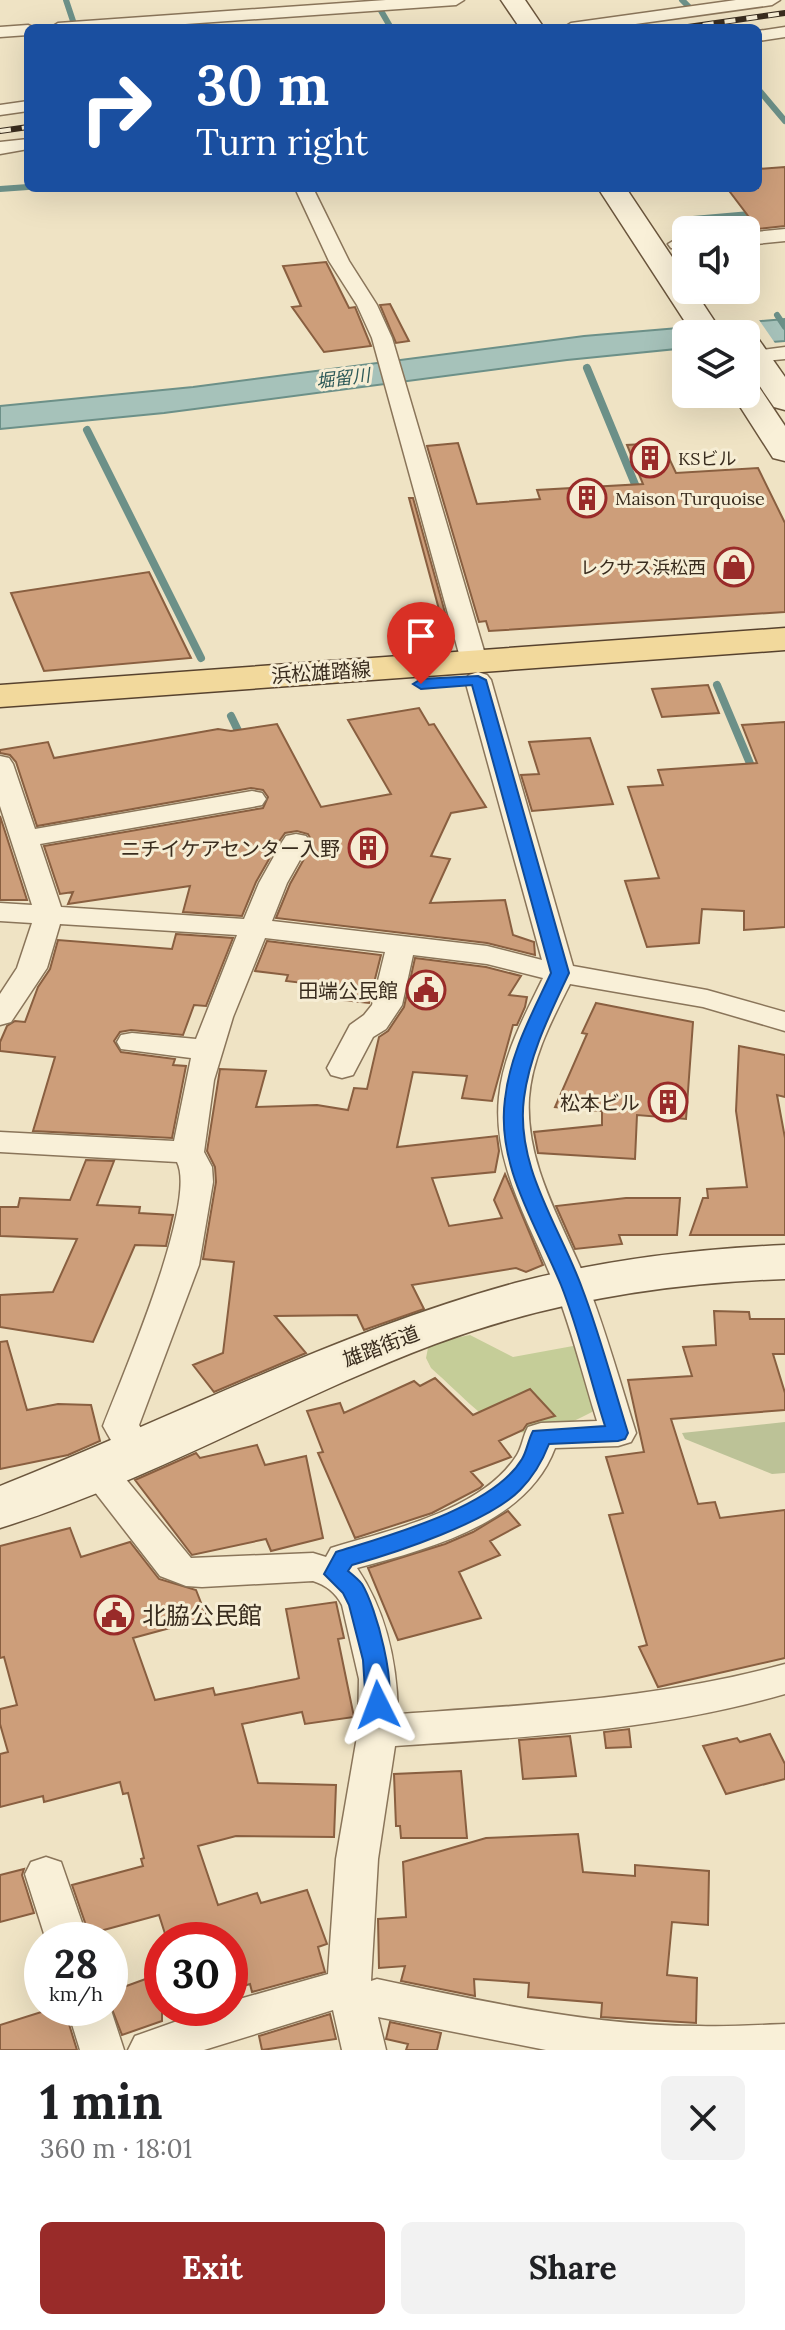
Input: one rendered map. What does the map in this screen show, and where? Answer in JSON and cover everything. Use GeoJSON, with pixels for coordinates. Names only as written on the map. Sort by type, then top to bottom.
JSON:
{"type":"FeatureCollection","features":[{"type":"Feature","properties":{"kind":"main road","name":"浜松雄踏線"},"geometry":{"type":"LineString","coordinates":[[0,717],[785,639]]}},
{"type":"Feature","properties":{"kind":"main road","name":"浜松雄踏線"},"geometry":{"type":"LineString","coordinates":[[0,696],[476,670],[785,660]]}},
{"type":"Feature","properties":{"kind":"street"},"geometry":{"type":"LineString","coordinates":[[110,24],[456,0]]}},
{"type":"Feature","properties":{"kind":"street"},"geometry":{"type":"LineString","coordinates":[[600,24],[772,0]]}},
{"type":"Feature","properties":{"kind":"street"},"geometry":{"type":"LineString","coordinates":[[503,12],[525,24]]}},
{"type":"Feature","properties":{"kind":"street"},"geometry":{"type":"LineString","coordinates":[[0,32],[24,30]]}},
{"type":"Feature","properties":{"kind":"street"},"geometry":{"type":"LineString","coordinates":[[762,35],[785,32]]}},
{"type":"Feature","properties":{"kind":"street"},"geometry":{"type":"LineString","coordinates":[[0,110],[24,107]]}},
{"type":"Feature","properties":{"kind":"street"},"geometry":{"type":"LineString","coordinates":[[0,148],[24,145]]}},
{"type":"Feature","properties":{"kind":"street"},"geometry":{"type":"LineString","coordinates":[[306,192],[339,261],[375,321],[398,388],[560,973],[523,1054],[514,1101],[514,1125],[524,1180],[572,1287],[618,1433],[541,1436],[531,1464],[510,1487],[445,1524],[393,1546],[344,1558],[336,1574]]}},
{"type":"Feature","properties":{"kind":"street"},"geometry":{"type":"LineString","coordinates":[[615,192],[724,320]]}},
{"type":"Feature","properties":{"kind":"street"},"geometry":{"type":"LineString","coordinates":[[643,192],[672,233]]}},
{"type":"Feature","properties":{"kind":"street"},"geometry":{"type":"LineString","coordinates":[[760,238],[785,235]]}},
{"type":"Feature","properties":{"kind":"street"},"geometry":{"type":"LineString","coordinates":[[760,366],[785,400]]}},
{"type":"Feature","properties":{"kind":"street"},"geometry":{"type":"LineString","coordinates":[[757,408],[785,451]]}},
{"type":"Feature","properties":{"kind":"street"},"geometry":{"type":"LineString","coordinates":[[0,764],[49,915],[32,968],[0,1016]]}},
{"type":"Feature","properties":{"kind":"street"},"geometry":{"type":"LineString","coordinates":[[24,839],[252,799]]}},
{"type":"Feature","properties":{"kind":"street"},"geometry":{"type":"LineString","coordinates":[[296,842],[273,883],[218,1017],[199,1080],[188,1152],[196,1167],[197,1182],[182,1265],[121,1426],[118,1460],[164,1558],[186,1572],[313,1567],[336,1574],[352,1587],[371,1641],[378,1679],[378,1731],[357,1859],[352,1995],[364,2050]]}},
{"type":"Feature","properties":{"kind":"street"},"geometry":{"type":"LineString","coordinates":[[0,912],[255,928],[487,955],[560,973],[707,999],[785,1022]]}},
{"type":"Feature","properties":{"kind":"street"},"geometry":{"type":"LineString","coordinates":[[342,1068],[361,1032],[375,1022],[387,1005],[401,944]]}},
{"type":"Feature","properties":{"kind":"street"},"geometry":{"type":"LineString","coordinates":[[132,1042],[209,1050]]}},
{"type":"Feature","properties":{"kind":"street"},"geometry":{"type":"LineString","coordinates":[[0,1142],[188,1152]]}},
{"type":"Feature","properties":{"kind":"street","name":"雄踏街道"},"geometry":{"type":"LineString","coordinates":[[0,1508],[386,1343],[473,1313],[572,1287],[679,1270],[785,1262]]}},
{"type":"Feature","properties":{"kind":"street"},"geometry":{"type":"LineString","coordinates":[[378,1731],[645,1710],[730,1694],[785,1679]]}},
{"type":"Feature","properties":{"kind":"street"},"geometry":{"type":"LineString","coordinates":[[46,1874],[61,1922]]}},
{"type":"Feature","properties":{"kind":"street"},"geometry":{"type":"LineString","coordinates":[[150,2050],[243,2017],[352,1995],[593,2044],[716,2047],[785,2043]]}},
{"type":"Feature","properties":{"kind":"street"},"geometry":{"type":"LineString","coordinates":[[95,2026],[102,2050]]}},
{"type":"Feature","properties":{"kind":"green space"},"geometry":{"type":"Polygon","coordinates":[[[470,1335],[513,1357],[573,1346],[581,1351],[597,1404],[592,1412],[540,1432],[503,1428],[470,1404],[431,1368],[426,1358],[428,1348],[441,1341],[470,1335]]]}},
{"type":"Feature","properties":{"kind":"green space"},"geometry":{"type":"Polygon","coordinates":[[[785,1422],[785,1473],[772,1474],[685,1439],[682,1433],[785,1422]]]}},
{"type":"Feature","properties":{"kind":"water"},"geometry":{"type":"Polygon","coordinates":[[[785,319],[785,341],[760,343],[760,321],[785,319]]]}},
{"type":"Feature","properties":{"kind":"water","name":"堀留川"},"geometry":{"type":"Polygon","coordinates":[[[672,329],[672,349],[567,360],[164,413],[0,429],[0,406],[193,387],[584,336],[672,329]]]}},
{"type":"Feature","properties":{"kind":"pier"},"geometry":{"type":"Polygon","coordinates":[[[757,317],[759,320],[726,320],[757,317]]]}},
{"type":"Feature","properties":{"kind":"pier"},"geometry":{"type":"Polygon","coordinates":[[[760,321],[777,346],[760,347],[760,321]]]}},
{"type":"Feature","properties":{"kind":"building"},"geometry":{"type":"Polygon","coordinates":[[[785,167],[785,226],[760,229],[760,216],[748,216],[730,192],[762,192],[762,169],[785,167]]]}},
{"type":"Feature","properties":{"kind":"building"},"geometry":{"type":"Polygon","coordinates":[[[326,262],[349,308],[355,307],[371,346],[324,352],[292,307],[301,306],[283,266],[326,262]]]}},
{"type":"Feature","properties":{"kind":"building"},"geometry":{"type":"Polygon","coordinates":[[[390,304],[409,341],[396,343],[380,305],[390,304]]]}},
{"type":"Feature","properties":{"kind":"building"},"geometry":{"type":"Polygon","coordinates":[[[458,443],[477,504],[540,499],[537,490],[643,484],[627,445],[662,443],[676,473],[758,468],[785,523],[785,612],[489,631],[486,621],[479,622],[427,446],[458,443]]]}},
{"type":"Feature","properties":{"kind":"building"},"geometry":{"type":"Polygon","coordinates":[[[409,498],[413,498],[449,627],[444,628],[409,498]]]}},
{"type":"Feature","properties":{"kind":"building"},"geometry":{"type":"Polygon","coordinates":[[[149,572],[191,658],[44,671],[11,593],[149,572]]]}},
{"type":"Feature","properties":{"kind":"building"},"geometry":{"type":"Polygon","coordinates":[[[708,685],[719,713],[662,717],[652,689],[708,685]]]}},
{"type":"Feature","properties":{"kind":"building"},"geometry":{"type":"Polygon","coordinates":[[[419,708],[429,725],[434,724],[486,807],[451,813],[431,856],[450,859],[430,903],[505,900],[513,935],[534,942],[535,955],[487,943],[276,918],[290,884],[313,843],[308,834],[297,831],[285,833],[280,840],[256,882],[242,916],[183,912],[190,886],[68,904],[73,892],[60,894],[44,846],[263,808],[268,797],[263,790],[251,788],[37,826],[16,762],[10,755],[0,753],[0,750],[48,742],[54,758],[218,729],[231,731],[277,724],[321,807],[391,794],[348,720],[419,708]]]}},
{"type":"Feature","properties":{"kind":"building"},"geometry":{"type":"Polygon","coordinates":[[[785,722],[785,927],[744,930],[744,911],[702,909],[699,943],[647,947],[625,881],[659,878],[628,787],[663,785],[658,770],[757,763],[742,725],[785,722]]]}},
{"type":"Feature","properties":{"kind":"building"},"geometry":{"type":"Polygon","coordinates":[[[590,738],[613,804],[532,811],[521,775],[539,774],[529,742],[590,738]]]}},
{"type":"Feature","properties":{"kind":"building"},"geometry":{"type":"Polygon","coordinates":[[[0,816],[27,900],[0,900],[0,816]]]}},
{"type":"Feature","properties":{"kind":"building"},"geometry":{"type":"Polygon","coordinates":[[[176,934],[233,938],[206,1006],[194,1005],[183,1035],[131,1030],[120,1032],[114,1041],[121,1052],[175,1059],[173,1065],[186,1066],[172,1138],[33,1131],[55,1057],[0,1051],[0,1042],[7,1026],[15,1021],[25,1022],[38,987],[50,969],[58,940],[172,949],[176,934]]]}},
{"type":"Feature","properties":{"kind":"building"},"geometry":{"type":"Polygon","coordinates":[[[267,941],[381,955],[369,1003],[341,1000],[345,988],[286,981],[288,975],[255,971],[267,941]]]}},
{"type":"Feature","properties":{"kind":"building"},"geometry":{"type":"Polygon","coordinates":[[[415,958],[486,967],[521,976],[509,995],[527,997],[525,1007],[517,1025],[513,1025],[492,1101],[462,1098],[467,1076],[413,1072],[397,1147],[497,1136],[499,1151],[495,1172],[432,1178],[449,1226],[502,1218],[494,1200],[505,1174],[543,1265],[526,1272],[516,1268],[412,1285],[424,1309],[364,1330],[357,1315],[275,1316],[306,1353],[214,1392],[193,1365],[223,1353],[234,1262],[203,1259],[216,1182],[215,1167],[207,1151],[220,1069],[266,1071],[256,1107],[317,1105],[348,1110],[354,1088],[367,1089],[379,1037],[388,1031],[404,1007],[415,958]]]}},
{"type":"Feature","properties":{"kind":"building"},"geometry":{"type":"Polygon","coordinates":[[[596,1003],[693,1022],[686,1119],[637,1115],[635,1159],[538,1153],[534,1132],[602,1125],[602,1111],[555,1107],[587,1034],[582,1033],[596,1003]]]}},
{"type":"Feature","properties":{"kind":"building"},"geometry":{"type":"Polygon","coordinates":[[[739,1046],[785,1055],[785,1097],[777,1095],[785,1138],[785,1235],[690,1235],[703,1198],[708,1198],[707,1189],[747,1187],[736,1111],[739,1046]]]}},
{"type":"Feature","properties":{"kind":"building"},"geometry":{"type":"Polygon","coordinates":[[[86,1160],[114,1161],[97,1205],[140,1207],[139,1213],[173,1215],[166,1246],[135,1245],[93,1342],[0,1327],[0,1295],[53,1292],[77,1239],[0,1236],[0,1207],[18,1207],[20,1198],[70,1200],[86,1160]]]}},
{"type":"Feature","properties":{"kind":"building"},"geometry":{"type":"Polygon","coordinates":[[[626,1198],[680,1198],[677,1235],[619,1235],[622,1244],[575,1249],[556,1206],[626,1198]]]}},
{"type":"Feature","properties":{"kind":"building"},"geometry":{"type":"Polygon","coordinates":[[[714,1311],[749,1312],[750,1319],[785,1319],[785,1354],[773,1354],[785,1393],[785,1410],[671,1419],[698,1504],[715,1502],[720,1518],[785,1510],[785,1658],[658,1687],[639,1647],[647,1645],[609,1515],[623,1513],[606,1457],[644,1452],[628,1380],[692,1376],[683,1347],[716,1345],[714,1311]]]}},
{"type":"Feature","properties":{"kind":"building"},"geometry":{"type":"Polygon","coordinates":[[[7,1341],[27,1410],[58,1404],[91,1405],[100,1441],[68,1455],[0,1469],[0,1342],[7,1341]]]}},
{"type":"Feature","properties":{"kind":"building"},"geometry":{"type":"Polygon","coordinates":[[[435,1378],[473,1415],[530,1389],[555,1416],[527,1424],[523,1430],[499,1441],[511,1457],[471,1472],[483,1485],[480,1488],[432,1513],[355,1538],[318,1453],[323,1452],[307,1411],[340,1403],[344,1413],[414,1381],[420,1386],[435,1378]]]}},
{"type":"Feature","properties":{"kind":"building"},"geometry":{"type":"Polygon","coordinates":[[[257,1445],[265,1465],[306,1456],[323,1538],[271,1551],[266,1539],[192,1555],[135,1480],[196,1453],[200,1458],[257,1445]]]}},
{"type":"Feature","properties":{"kind":"building"},"geometry":{"type":"Polygon","coordinates":[[[508,1511],[520,1525],[490,1541],[500,1555],[459,1572],[481,1618],[398,1640],[368,1568],[445,1544],[508,1511]]]}},
{"type":"Feature","properties":{"kind":"building"},"geometry":{"type":"Polygon","coordinates":[[[70,1528],[81,1557],[130,1542],[159,1579],[196,1590],[207,1618],[133,1638],[155,1700],[213,1688],[215,1695],[299,1678],[286,1609],[336,1602],[344,1638],[338,1639],[354,1717],[305,1724],[302,1712],[242,1724],[258,1783],[336,1785],[334,1837],[236,1836],[198,1846],[218,1905],[257,1893],[261,1903],[307,1890],[327,1944],[318,1947],[325,1972],[252,1992],[248,1985],[248,1922],[161,1922],[159,1915],[128,1923],[85,1922],[72,1885],[143,1866],[141,1859],[144,1858],[128,1793],[123,1794],[120,1782],[44,1802],[43,1796],[0,1807],[0,1754],[8,1752],[0,1724],[0,1709],[17,1705],[4,1657],[0,1658],[0,1546],[70,1528]]]}},
{"type":"Feature","properties":{"kind":"building"},"geometry":{"type":"Polygon","coordinates":[[[629,1729],[631,1747],[606,1748],[604,1732],[629,1729]]]}},
{"type":"Feature","properties":{"kind":"building"},"geometry":{"type":"Polygon","coordinates":[[[770,1734],[785,1764],[785,1779],[726,1794],[703,1746],[737,1738],[740,1742],[770,1734]]]}},
{"type":"Feature","properties":{"kind":"building"},"geometry":{"type":"Polygon","coordinates":[[[570,1736],[576,1776],[523,1779],[519,1740],[570,1736]]]}},
{"type":"Feature","properties":{"kind":"building"},"geometry":{"type":"Polygon","coordinates":[[[461,1771],[467,1838],[401,1838],[400,1826],[396,1826],[394,1774],[461,1771]]]}},
{"type":"Feature","properties":{"kind":"building"},"geometry":{"type":"Polygon","coordinates":[[[578,1834],[583,1872],[635,1876],[635,1865],[709,1871],[708,1925],[672,1922],[667,1975],[697,1978],[696,2023],[601,2017],[602,2003],[528,1997],[529,1983],[474,1979],[475,1996],[401,1981],[405,1966],[379,1968],[378,1919],[406,1917],[403,1862],[486,1838],[578,1834]]]}},
{"type":"Feature","properties":{"kind":"building"},"geometry":{"type":"Polygon","coordinates":[[[24,1869],[22,1875],[34,1913],[0,1922],[0,1875],[24,1869]]]}},
{"type":"Feature","properties":{"kind":"building"},"geometry":{"type":"Polygon","coordinates":[[[144,1980],[144,2026],[148,2026],[122,2035],[119,2026],[128,2026],[128,1985],[144,1980]]]}},
{"type":"Feature","properties":{"kind":"building"},"geometry":{"type":"Polygon","coordinates":[[[330,2014],[336,2039],[262,2050],[259,2036],[330,2014]]]}},
{"type":"Feature","properties":{"kind":"building"},"geometry":{"type":"Polygon","coordinates":[[[24,2017],[24,2026],[70,2026],[77,2050],[0,2050],[0,2025],[24,2017]]]}},
{"type":"Feature","properties":{"kind":"building"},"geometry":{"type":"Polygon","coordinates":[[[390,2022],[441,2033],[437,2050],[406,2050],[408,2044],[386,2039],[390,2022]]]}},
{"type":"Feature","properties":{"kind":"waterway"},"geometry":{"type":"LineString","coordinates":[[66,0],[74,24]]}},
{"type":"Feature","properties":{"kind":"waterway"},"geometry":{"type":"LineString","coordinates":[[682,0],[690,8]]}},
{"type":"Feature","properties":{"kind":"waterway"},"geometry":{"type":"LineString","coordinates":[[380,9],[389,24]]}},
{"type":"Feature","properties":{"kind":"waterway"},"geometry":{"type":"LineString","coordinates":[[762,94],[785,121]]}},
{"type":"Feature","properties":{"kind":"waterway"},"geometry":{"type":"LineString","coordinates":[[0,189],[24,187]]}},
{"type":"Feature","properties":{"kind":"waterway"},"geometry":{"type":"LineString","coordinates":[[728,216],[785,211]]}},
{"type":"Feature","properties":{"kind":"waterway"},"geometry":{"type":"LineString","coordinates":[[777,315],[785,327]]}},
{"type":"Feature","properties":{"kind":"waterway"},"geometry":{"type":"LineString","coordinates":[[587,368],[639,494]]}},
{"type":"Feature","properties":{"kind":"waterway"},"geometry":{"type":"LineString","coordinates":[[87,430],[201,658]]}},
{"type":"Feature","properties":{"kind":"waterway"},"geometry":{"type":"LineString","coordinates":[[717,685],[754,773]]}},
{"type":"Feature","properties":{"kind":"waterway"},"geometry":{"type":"LineString","coordinates":[[231,716],[243,741]]}},
{"type":"Feature","properties":{"kind":"railway"},"geometry":{"type":"LineString","coordinates":[[709,24],[785,13]]}},
{"type":"Feature","properties":{"kind":"railway"},"geometry":{"type":"LineString","coordinates":[[0,131],[24,128]]}},
{"type":"Feature","properties":{"kind":"place","name":"KSビル"},"geometry":{"type":"Point","coordinates":[650,458]}},
{"type":"Feature","properties":{"kind":"place","name":"Maison Turquoise"},"geometry":{"type":"Point","coordinates":[587,498]}},
{"type":"Feature","properties":{"kind":"place","name":"レクサス浜松西"},"geometry":{"type":"Point","coordinates":[734,567]}},
{"type":"Feature","properties":{"kind":"place","name":"ニチイケアセンター入野"},"geometry":{"type":"Point","coordinates":[368,848]}},
{"type":"Feature","properties":{"kind":"place","name":"田端公民館"},"geometry":{"type":"Point","coordinates":[426,990]}},
{"type":"Feature","properties":{"kind":"place","name":"松本ビル"},"geometry":{"type":"Point","coordinates":[668,1102]}},
{"type":"Feature","properties":{"kind":"place","name":"北脇公民館"},"geometry":{"type":"Point","coordinates":[114,1615]}},
{"type":"Feature","properties":{"kind":"route"},"geometry":{"type":"LineString","coordinates":[[378,1705],[378,1679],[361,1605],[352,1587],[336,1574],[344,1558],[393,1546],[481,1506],[510,1487],[531,1464],[541,1436],[618,1433],[572,1287],[524,1180],[514,1125],[517,1077],[523,1054],[560,973],[478,680],[421,684]]}}]}
